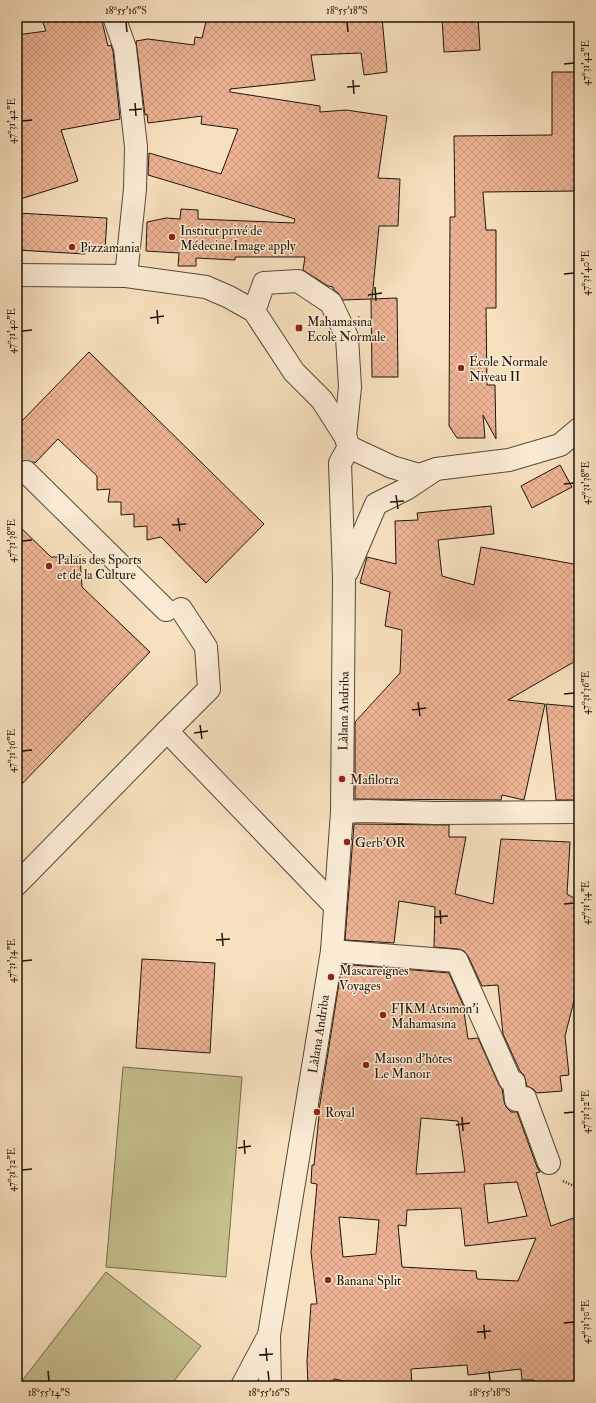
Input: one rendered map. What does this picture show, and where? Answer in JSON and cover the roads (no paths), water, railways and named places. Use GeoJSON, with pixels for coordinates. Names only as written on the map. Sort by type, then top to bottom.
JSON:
{"type":"FeatureCollection","features":[{"type":"Feature","properties":{"kind":"street"},"geometry":{"type":"LineString","coordinates":[[114,17],[126,48],[136,147],[135,189],[126,276]]}},
{"type":"Feature","properties":{"kind":"street"},"geometry":{"type":"LineString","coordinates":[[17,275],[126,276],[206,286],[254,311],[294,372],[322,400],[347,442],[392,468],[420,475],[436,469],[509,460],[560,445],[579,428]]}},
{"type":"Feature","properties":{"kind":"street"},"geometry":{"type":"LineString","coordinates":[[254,311],[264,283],[298,281],[331,303],[347,337],[350,387],[347,442]]}},
{"type":"Feature","properties":{"kind":"street","name":"Làlana Andriba"},"geometry":{"type":"LineString","coordinates":[[242,1386],[269,1335],[332,951],[342,812],[344,577],[340,463],[347,442]]}},
{"type":"Feature","properties":{"kind":"street"},"geometry":{"type":"LineString","coordinates":[[344,577],[376,504],[406,490],[436,469]]}},
{"type":"Feature","properties":{"kind":"street"},"geometry":{"type":"LineString","coordinates":[[17,884],[209,689],[206,647],[174,610],[26,472]]}},
{"type":"Feature","properties":{"kind":"street"},"geometry":{"type":"LineString","coordinates":[[167,731],[335,906]]}},
{"type":"Feature","properties":{"kind":"street"},"geometry":{"type":"LineString","coordinates":[[342,812],[579,812]]}},
{"type":"Feature","properties":{"kind":"street"},"geometry":{"type":"LineString","coordinates":[[332,951],[458,961],[510,1080],[514,1082],[516,1100],[525,1098],[549,1163]]}},
{"type":"Feature","properties":{"kind":"street"},"geometry":{"type":"LineString","coordinates":[[269,1335],[270,1386]]}},
{"type":"Feature","properties":{"kind":"tunnel"},"geometry":{"type":"LineString","coordinates":[[17,457],[26,472]]}},
{"type":"Feature","properties":{"kind":"place","name":"Institut privé de Médecine.Image apply"},"geometry":{"type":"Point","coordinates":[172,237]}},
{"type":"Feature","properties":{"kind":"place","name":"Pizzamania"},"geometry":{"type":"Point","coordinates":[72,247]}},
{"type":"Feature","properties":{"kind":"place","name":"Mahamasina Ecole Normale"},"geometry":{"type":"Point","coordinates":[299,328]}},
{"type":"Feature","properties":{"kind":"place","name":"École Normale Niveau II"},"geometry":{"type":"Point","coordinates":[461,368]}},
{"type":"Feature","properties":{"kind":"place","name":"Palais des Sports et de la Culture"},"geometry":{"type":"Point","coordinates":[49,566]}},
{"type":"Feature","properties":{"kind":"place","name":"Mafilotra"},"geometry":{"type":"Point","coordinates":[342,779]}},
{"type":"Feature","properties":{"kind":"place","name":"Gerb'OR"},"geometry":{"type":"Point","coordinates":[347,842]}},
{"type":"Feature","properties":{"kind":"place","name":"Mascareignes Voyages"},"geometry":{"type":"Point","coordinates":[331,977]}},
{"type":"Feature","properties":{"kind":"place","name":"FJKM Atsimon'i Mahamasina"},"geometry":{"type":"Point","coordinates":[383,1015]}},
{"type":"Feature","properties":{"kind":"place","name":"Maison d'hôtes Le Manoir"},"geometry":{"type":"Point","coordinates":[366,1065]}},
{"type":"Feature","properties":{"kind":"place","name":"Royal"},"geometry":{"type":"Point","coordinates":[317,1112]}},
{"type":"Feature","properties":{"kind":"place","name":"Banana Split"},"geometry":{"type":"Point","coordinates":[328,1280]}}]}
